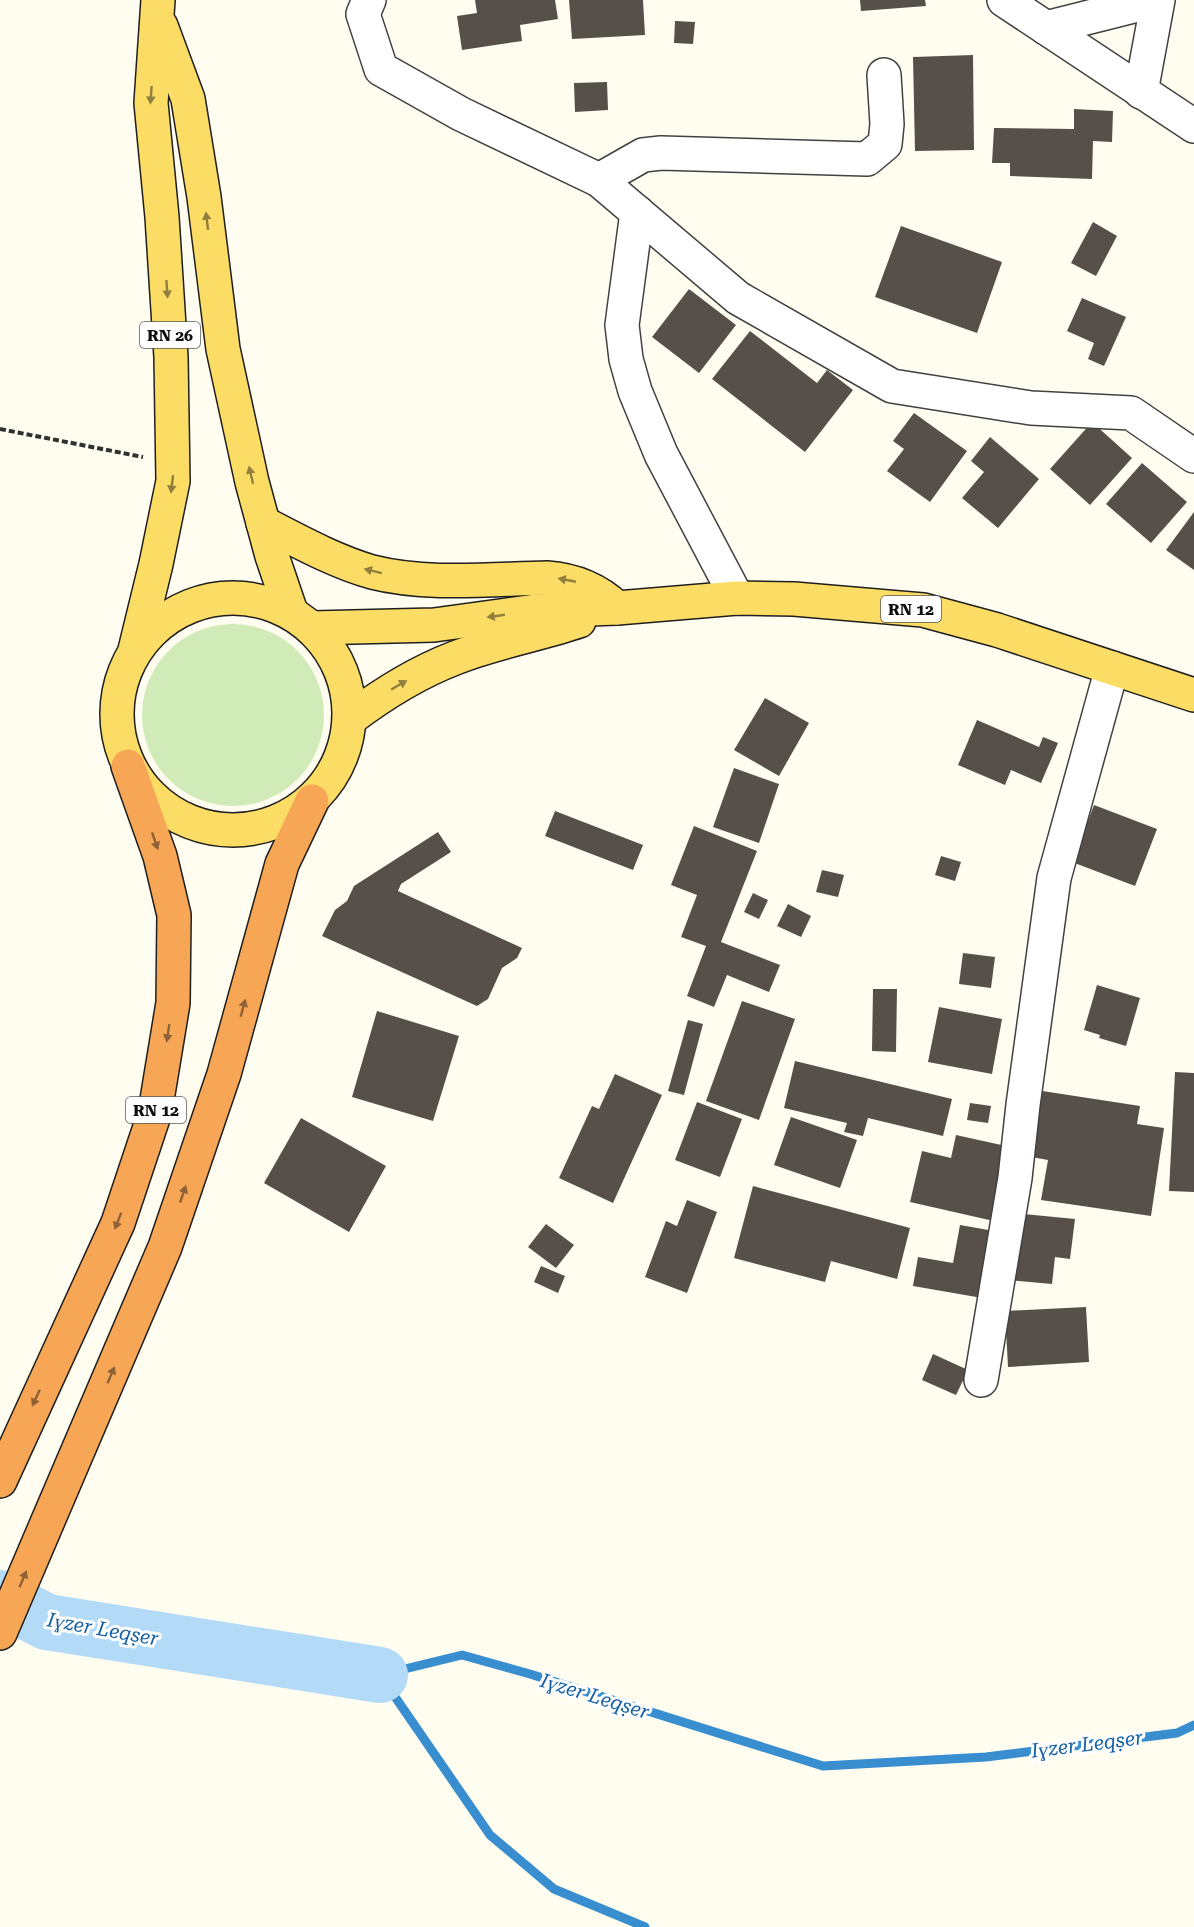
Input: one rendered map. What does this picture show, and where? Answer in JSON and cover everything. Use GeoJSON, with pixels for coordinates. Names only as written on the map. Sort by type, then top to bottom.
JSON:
{"type":"FeatureCollection","features":[{"type":"Feature","properties":{"kind":"highway","name":"RN 12"},"geometry":{"type":"LineString","coordinates":[[0,1481],[118,1222],[157,1101],[172,1003],[174,915],[160,856],[128,766]]}},
{"type":"Feature","properties":{"kind":"highway","name":"RN 12"},"geometry":{"type":"LineString","coordinates":[[0,1633],[165,1247],[224,1074],[282,864],[312,801]]}},
{"type":"Feature","properties":{"kind":"main road","name":"RN 26"},"geometry":{"type":"LineString","coordinates":[[134,652],[156,564],[173,481],[171,357],[162,217],[150,104],[158,8]]}},
{"type":"Feature","properties":{"kind":"main road","name":"RN 26"},"geometry":{"type":"LineString","coordinates":[[158,8],[188,99],[204,197],[223,349],[252,482],[272,556],[302,620]]}},
{"type":"Feature","properties":{"kind":"main road"},"geometry":{"type":"LineString","coordinates":[[263,523],[342,562],[374,572],[405,578],[438,580],[563,579],[593,589],[617,608]]}},
{"type":"Feature","properties":{"kind":"main road"},"geometry":{"type":"LineString","coordinates":[[222,597],[258,599],[302,620],[319,634],[334,654],[346,680],[351,718],[343,755],[330,780],[312,801],[281,821],[247,831],[211,829],[177,817],[149,796],[128,766],[118,738],[116,708],[121,679],[134,652],[158,625],[188,606],[222,597]]}},
{"type":"Feature","properties":{"kind":"main road","name":"RN 12"},"geometry":{"type":"LineString","coordinates":[[302,620],[434,624],[537,611],[617,608],[737,598],[794,599],[922,610],[997,630],[1194,695]]}},
{"type":"Feature","properties":{"kind":"main road","name":"RN 12"},"geometry":{"type":"LineString","coordinates":[[351,718],[384,694],[419,673],[456,657],[559,628],[617,608]]}},
{"type":"Feature","properties":{"kind":"street"},"geometry":{"type":"LineString","coordinates":[[369,0],[363,14],[381,69],[461,114],[599,180],[738,298],[892,386],[1031,408],[1131,413],[1194,456]]}},
{"type":"Feature","properties":{"kind":"street"},"geometry":{"type":"LineString","coordinates":[[1005,0],[1194,126]]}},
{"type":"Feature","properties":{"kind":"street"},"geometry":{"type":"LineString","coordinates":[[1046,28],[1158,0],[1140,92]]}},
{"type":"Feature","properties":{"kind":"street"},"geometry":{"type":"LineString","coordinates":[[599,180],[643,155],[661,153],[867,159],[885,144],[887,124],[884,75]]}},
{"type":"Feature","properties":{"kind":"street"},"geometry":{"type":"LineString","coordinates":[[637,212],[622,325],[626,359],[634,391],[661,454],[737,598]]}},
{"type":"Feature","properties":{"kind":"street"},"geometry":{"type":"LineString","coordinates":[[981,1380],[1015,1178],[1054,878],[1112,668]]}},
{"type":"Feature","properties":{"kind":"path"},"geometry":{"type":"LineString","coordinates":[[0,429],[173,463]]}},
{"type":"Feature","properties":{"kind":"green space"},"geometry":{"type":"Polygon","coordinates":[[[233,624],[268,631],[283,639],[297,651],[309,665],[317,680],[324,715],[317,750],[309,765],[297,779],[283,791],[268,799],[233,806],[198,799],[183,791],[169,779],[157,765],[149,750],[142,715],[149,680],[157,665],[169,651],[183,639],[198,631],[233,624]]]}},
{"type":"Feature","properties":{"kind":"building"},"geometry":{"type":"Polygon","coordinates":[[[475,0],[555,0],[558,19],[520,25],[522,41],[462,50],[457,16],[477,13],[475,0]]]}},
{"type":"Feature","properties":{"kind":"building"},"geometry":{"type":"Polygon","coordinates":[[[569,0],[643,0],[645,35],[572,39],[569,0]]]}},
{"type":"Feature","properties":{"kind":"building"},"geometry":{"type":"Polygon","coordinates":[[[860,0],[925,0],[926,6],[861,11],[860,0]]]}},
{"type":"Feature","properties":{"kind":"building"},"geometry":{"type":"Polygon","coordinates":[[[675,21],[695,22],[693,44],[674,43],[675,21]]]}},
{"type":"Feature","properties":{"kind":"building"},"geometry":{"type":"Polygon","coordinates":[[[973,55],[974,150],[915,151],[913,57],[973,55]]]}},
{"type":"Feature","properties":{"kind":"building"},"geometry":{"type":"Polygon","coordinates":[[[607,82],[608,110],[575,112],[574,83],[607,82]]]}},
{"type":"Feature","properties":{"kind":"building"},"geometry":{"type":"Polygon","coordinates":[[[1074,109],[1113,111],[1112,142],[1093,141],[1092,179],[1010,176],[1010,163],[992,163],[994,128],[1074,129],[1074,109]]]}},
{"type":"Feature","properties":{"kind":"building"},"geometry":{"type":"Polygon","coordinates":[[[1093,222],[1117,236],[1096,276],[1071,263],[1093,222]]]}},
{"type":"Feature","properties":{"kind":"building"},"geometry":{"type":"Polygon","coordinates":[[[901,226],[1002,262],[977,333],[875,297],[901,226]]]}},
{"type":"Feature","properties":{"kind":"building"},"geometry":{"type":"Polygon","coordinates":[[[689,289],[736,325],[699,373],[652,337],[689,289]]]}},
{"type":"Feature","properties":{"kind":"building"},"geometry":{"type":"Polygon","coordinates":[[[1082,298],[1126,317],[1104,366],[1088,359],[1094,343],[1067,331],[1082,298]]]}},
{"type":"Feature","properties":{"kind":"building"},"geometry":{"type":"Polygon","coordinates":[[[750,331],[817,383],[827,370],[853,390],[805,452],[712,379],[750,331]]]}},
{"type":"Feature","properties":{"kind":"building"},"geometry":{"type":"Polygon","coordinates":[[[914,413],[967,451],[930,502],[887,471],[904,449],[893,441],[914,413]]]}},
{"type":"Feature","properties":{"kind":"building"},"geometry":{"type":"Polygon","coordinates":[[[1092,422],[1132,458],[1090,505],[1050,469],[1092,422]]]}},
{"type":"Feature","properties":{"kind":"building"},"geometry":{"type":"Polygon","coordinates":[[[990,437],[1039,479],[998,528],[962,498],[984,472],[971,461],[990,437]]]}},
{"type":"Feature","properties":{"kind":"building"},"geometry":{"type":"Polygon","coordinates":[[[1142,463],[1187,502],[1151,543],[1106,504],[1142,463]]]}},
{"type":"Feature","properties":{"kind":"building"},"geometry":{"type":"Polygon","coordinates":[[[1194,512],[1194,570],[1166,550],[1194,512]]]}},
{"type":"Feature","properties":{"kind":"building"},"geometry":{"type":"Polygon","coordinates":[[[765,698],[809,723],[779,776],[734,750],[765,698]]]}},
{"type":"Feature","properties":{"kind":"building"},"geometry":{"type":"Polygon","coordinates":[[[977,720],[1039,747],[1043,737],[1058,743],[1041,783],[1011,770],[1005,785],[958,765],[977,720]]]}},
{"type":"Feature","properties":{"kind":"building"},"geometry":{"type":"Polygon","coordinates":[[[734,768],[779,784],[759,843],[713,827],[734,768]]]}},
{"type":"Feature","properties":{"kind":"building"},"geometry":{"type":"Polygon","coordinates":[[[1094,805],[1157,829],[1135,886],[1072,862],[1094,805]]]}},
{"type":"Feature","properties":{"kind":"building"},"geometry":{"type":"Polygon","coordinates":[[[555,811],[643,845],[633,870],[545,836],[555,811]]]}},
{"type":"Feature","properties":{"kind":"building"},"geometry":{"type":"Polygon","coordinates":[[[694,826],[757,851],[721,942],[780,965],[769,992],[727,975],[714,1007],[687,996],[706,946],[681,937],[697,895],[671,885],[694,826]]]}},
{"type":"Feature","properties":{"kind":"building"},"geometry":{"type":"Polygon","coordinates":[[[438,832],[451,852],[401,884],[398,891],[522,948],[517,958],[502,968],[488,999],[477,1006],[322,936],[335,910],[347,901],[354,886],[438,832]]]}},
{"type":"Feature","properties":{"kind":"building"},"geometry":{"type":"Polygon","coordinates":[[[941,856],[961,862],[955,881],[935,875],[941,856]]]}},
{"type":"Feature","properties":{"kind":"building"},"geometry":{"type":"Polygon","coordinates":[[[822,870],[844,875],[838,897],[816,892],[822,870]]]}},
{"type":"Feature","properties":{"kind":"building"},"geometry":{"type":"Polygon","coordinates":[[[753,893],[768,900],[759,919],[744,912],[753,893]]]}},
{"type":"Feature","properties":{"kind":"building"},"geometry":{"type":"Polygon","coordinates":[[[788,904],[811,916],[801,937],[777,926],[788,904]]]}},
{"type":"Feature","properties":{"kind":"building"},"geometry":{"type":"Polygon","coordinates":[[[963,953],[995,957],[991,988],[959,984],[963,953]]]}},
{"type":"Feature","properties":{"kind":"building"},"geometry":{"type":"Polygon","coordinates":[[[1097,985],[1140,998],[1126,1046],[1099,1038],[1100,1035],[1084,1030],[1097,985]]]}},
{"type":"Feature","properties":{"kind":"building"},"geometry":{"type":"Polygon","coordinates":[[[873,989],[897,989],[896,1052],[872,1051],[873,989]]]}},
{"type":"Feature","properties":{"kind":"building"},"geometry":{"type":"Polygon","coordinates":[[[742,1001],[795,1019],[759,1120],[706,1101],[742,1001]]]}},
{"type":"Feature","properties":{"kind":"building"},"geometry":{"type":"Polygon","coordinates":[[[939,1007],[1002,1019],[992,1074],[928,1062],[939,1007]]]}},
{"type":"Feature","properties":{"kind":"building"},"geometry":{"type":"Polygon","coordinates":[[[377,1011],[459,1036],[433,1121],[352,1097],[377,1011]]]}},
{"type":"Feature","properties":{"kind":"building"},"geometry":{"type":"Polygon","coordinates":[[[688,1020],[703,1024],[684,1095],[668,1091],[688,1020]]]}},
{"type":"Feature","properties":{"kind":"building"},"geometry":{"type":"Polygon","coordinates":[[[795,1061],[952,1099],[943,1136],[868,1118],[863,1136],[844,1132],[847,1123],[784,1108],[795,1061]]]}},
{"type":"Feature","properties":{"kind":"building"},"geometry":{"type":"Polygon","coordinates":[[[1175,1072],[1194,1073],[1194,1192],[1169,1191],[1175,1072]]]}},
{"type":"Feature","properties":{"kind":"building"},"geometry":{"type":"Polygon","coordinates":[[[615,1074],[662,1095],[613,1203],[559,1178],[592,1106],[599,1109],[615,1074]]]}},
{"type":"Feature","properties":{"kind":"building"},"geometry":{"type":"Polygon","coordinates":[[[1036,1090],[1140,1106],[1137,1124],[1164,1128],[1151,1216],[1041,1200],[1048,1160],[1026,1156],[1036,1090]]]}},
{"type":"Feature","properties":{"kind":"building"},"geometry":{"type":"Polygon","coordinates":[[[697,1102],[742,1119],[720,1177],[675,1160],[697,1102]]]}},
{"type":"Feature","properties":{"kind":"building"},"geometry":{"type":"Polygon","coordinates":[[[970,1103],[991,1106],[988,1123],[967,1120],[970,1103]]]}},
{"type":"Feature","properties":{"kind":"building"},"geometry":{"type":"Polygon","coordinates":[[[791,1117],[857,1140],[840,1188],[774,1165],[791,1117]]]}},
{"type":"Feature","properties":{"kind":"building"},"geometry":{"type":"Polygon","coordinates":[[[301,1118],[386,1166],[349,1232],[264,1183],[301,1118]]]}},
{"type":"Feature","properties":{"kind":"building"},"geometry":{"type":"Polygon","coordinates":[[[956,1135],[1015,1148],[998,1222],[910,1202],[922,1151],[951,1158],[956,1135]]]}},
{"type":"Feature","properties":{"kind":"building"},"geometry":{"type":"Polygon","coordinates":[[[753,1186],[910,1228],[897,1279],[831,1261],[825,1282],[734,1258],[753,1186]]]}},
{"type":"Feature","properties":{"kind":"building"},"geometry":{"type":"Polygon","coordinates":[[[687,1200],[717,1212],[687,1293],[645,1277],[666,1221],[677,1226],[687,1200]]]}},
{"type":"Feature","properties":{"kind":"building"},"geometry":{"type":"Polygon","coordinates":[[[1014,1213],[1075,1219],[1070,1259],[1055,1257],[1052,1284],[1007,1280],[1014,1213]]]}},
{"type":"Feature","properties":{"kind":"building"},"geometry":{"type":"Polygon","coordinates":[[[546,1224],[574,1245],[556,1268],[528,1247],[546,1224]]]}},
{"type":"Feature","properties":{"kind":"building"},"geometry":{"type":"Polygon","coordinates":[[[960,1225],[1000,1232],[988,1299],[913,1286],[918,1257],[953,1263],[960,1225]]]}},
{"type":"Feature","properties":{"kind":"building"},"geometry":{"type":"Polygon","coordinates":[[[541,1266],[565,1276],[558,1293],[534,1282],[541,1266]]]}},
{"type":"Feature","properties":{"kind":"building"},"geometry":{"type":"Polygon","coordinates":[[[1086,1307],[1089,1362],[1008,1367],[1005,1311],[1086,1307]]]}},
{"type":"Feature","properties":{"kind":"building"},"geometry":{"type":"Polygon","coordinates":[[[933,1354],[968,1370],[956,1395],[922,1380],[933,1354]]]}},
{"type":"Feature","properties":{"kind":"waterway","name":"Iɣzer Leqṣer"},"geometry":{"type":"LineString","coordinates":[[0,1598],[47,1622],[380,1675]]}},
{"type":"Feature","properties":{"kind":"waterway","name":"Iɣzer Leqṣer"},"geometry":{"type":"LineString","coordinates":[[645,1927],[554,1889],[490,1835],[380,1675],[462,1655],[530,1674],[823,1766],[986,1757],[1177,1733],[1194,1725]]}}]}
